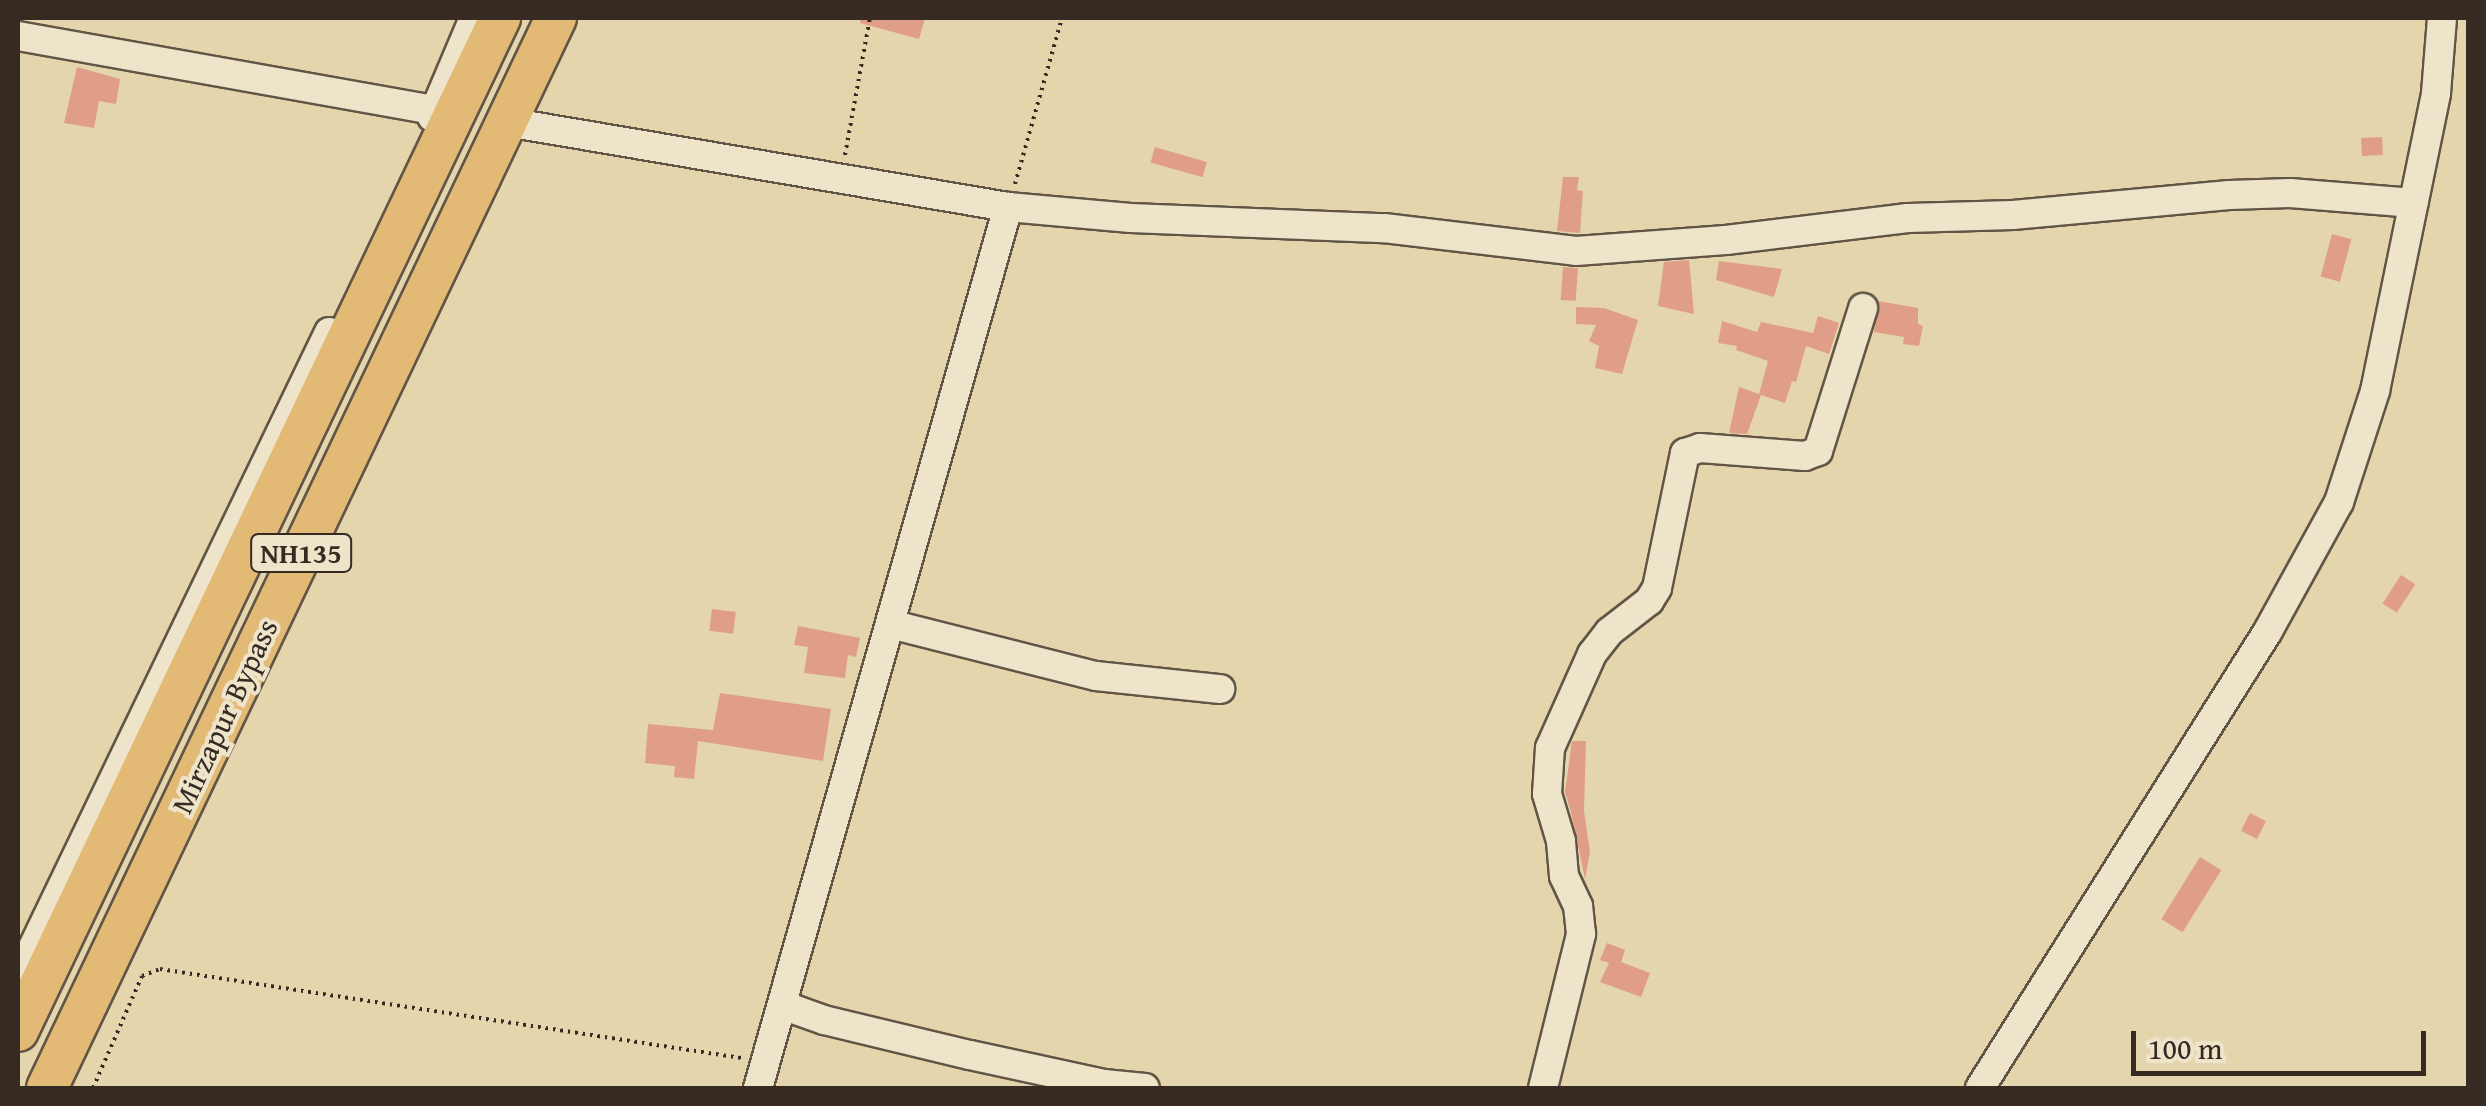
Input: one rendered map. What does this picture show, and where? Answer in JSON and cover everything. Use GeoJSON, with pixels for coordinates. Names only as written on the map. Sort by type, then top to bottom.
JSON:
{"type":"FeatureCollection","features":[{"type":"Feature","properties":{"kind":"highway","name":"NH135"},"geometry":{"type":"LineString","coordinates":[[18,1032],[500,18]]}},
{"type":"Feature","properties":{"kind":"highway","name":"Mirzapur Bypass"},"geometry":{"type":"LineString","coordinates":[[47,1088],[556,18]]}},
{"type":"Feature","properties":{"kind":"street"},"geometry":{"type":"LineString","coordinates":[[20,969],[435,110],[474,18]]}},
{"type":"Feature","properties":{"kind":"street"},"geometry":{"type":"LineString","coordinates":[[1980,1088],[2268,632],[2330,520],[2364,433],[2436,93],[2442,18]]}},
{"type":"Feature","properties":{"kind":"street"},"geometry":{"type":"LineString","coordinates":[[18,36],[435,110]]}},
{"type":"Feature","properties":{"kind":"street"},"geometry":{"type":"LineString","coordinates":[[507,122],[1008,208],[1131,218],[1384,228],[1576,251],[1726,240],[1908,218],[2013,215],[2228,195],[2290,193],[2414,203]]}},
{"type":"Feature","properties":{"kind":"street"},"geometry":{"type":"LineString","coordinates":[[762,1075],[1008,208]]}},
{"type":"Feature","properties":{"kind":"street"},"geometry":{"type":"LineString","coordinates":[[1543,1088],[1581,934],[1578,906],[1564,876],[1561,841],[1547,794],[1550,748],[1592,654],[1609,632],[1649,601],[1657,588],[1685,453],[1700,448],[1806,456],[1818,451],[1863,308]]}},
{"type":"Feature","properties":{"kind":"street"},"geometry":{"type":"LineString","coordinates":[[890,624],[1096,676],[1220,690]]}},
{"type":"Feature","properties":{"kind":"street"},"geometry":{"type":"LineString","coordinates":[[782,1005],[824,1020],[970,1055],[1104,1084],[1145,1088]]}},
{"type":"Feature","properties":{"kind":"path"},"geometry":{"type":"LineString","coordinates":[[840,180],[870,18]]}},
{"type":"Feature","properties":{"kind":"path"},"geometry":{"type":"LineString","coordinates":[[1008,208],[1062,18]]}},
{"type":"Feature","properties":{"kind":"path"},"geometry":{"type":"LineString","coordinates":[[93,1088],[142,976],[160,969],[762,1075]]}},
{"type":"Feature","properties":{"kind":"building"},"geometry":{"type":"Polygon","coordinates":[[[860,18],[925,18],[919,39],[860,23],[860,18]]]}},
{"type":"Feature","properties":{"kind":"building"},"geometry":{"type":"Polygon","coordinates":[[[77,67],[120,79],[116,104],[99,101],[94,128],[64,123],[77,67]]]}},
{"type":"Feature","properties":{"kind":"building"},"geometry":{"type":"Polygon","coordinates":[[[2382,137],[2383,155],[2362,156],[2361,138],[2382,137]]]}},
{"type":"Feature","properties":{"kind":"building"},"geometry":{"type":"Polygon","coordinates":[[[1155,147],[1207,162],[1202,177],[1151,162],[1155,147]]]}},
{"type":"Feature","properties":{"kind":"building"},"geometry":{"type":"Polygon","coordinates":[[[1563,177],[1579,177],[1577,190],[1583,191],[1580,233],[1557,231],[1563,177]]]}},
{"type":"Feature","properties":{"kind":"building"},"geometry":{"type":"Polygon","coordinates":[[[2332,234],[2351,239],[2340,282],[2321,277],[2332,234]]]}},
{"type":"Feature","properties":{"kind":"building"},"geometry":{"type":"Polygon","coordinates":[[[1689,260],[1694,314],[1658,306],[1664,262],[1689,260]]]}},
{"type":"Feature","properties":{"kind":"building"},"geometry":{"type":"Polygon","coordinates":[[[1719,261],[1782,269],[1774,297],[1716,280],[1719,261]]]}},
{"type":"Feature","properties":{"kind":"building"},"geometry":{"type":"Polygon","coordinates":[[[1563,267],[1578,268],[1576,301],[1561,300],[1563,267]]]}},
{"type":"Feature","properties":{"kind":"building"},"geometry":{"type":"Polygon","coordinates":[[[1878,301],[1918,308],[1918,324],[1923,326],[1919,346],[1903,344],[1904,337],[1874,332],[1878,301]]]}},
{"type":"Feature","properties":{"kind":"building"},"geometry":{"type":"Polygon","coordinates":[[[1576,307],[1604,308],[1638,320],[1622,374],[1595,368],[1599,346],[1589,341],[1596,325],[1576,324],[1576,307]]]}},
{"type":"Feature","properties":{"kind":"building"},"geometry":{"type":"Polygon","coordinates":[[[1818,316],[1839,323],[1829,354],[1806,346],[1796,382],[1792,381],[1785,403],[1761,395],[1747,434],[1729,433],[1739,387],[1759,394],[1768,361],[1736,350],[1737,346],[1718,343],[1722,321],[1757,332],[1761,322],[1813,333],[1818,316]]]}},
{"type":"Feature","properties":{"kind":"building"},"geometry":{"type":"Polygon","coordinates":[[[2401,575],[2415,584],[2397,613],[2382,604],[2401,575]]]}},
{"type":"Feature","properties":{"kind":"building"},"geometry":{"type":"Polygon","coordinates":[[[712,609],[736,612],[733,634],[709,631],[712,609]]]}},
{"type":"Feature","properties":{"kind":"building"},"geometry":{"type":"Polygon","coordinates":[[[798,626],[860,638],[856,657],[848,655],[845,678],[804,673],[808,647],[794,645],[798,626]]]}},
{"type":"Feature","properties":{"kind":"building"},"geometry":{"type":"Polygon","coordinates":[[[720,693],[831,709],[823,761],[698,741],[694,779],[674,777],[675,766],[645,763],[648,724],[713,730],[720,693]]]}},
{"type":"Feature","properties":{"kind":"building"},"geometry":{"type":"Polygon","coordinates":[[[1572,741],[1586,741],[1584,811],[1590,852],[1585,879],[1565,792],[1572,741]]]}},
{"type":"Feature","properties":{"kind":"building"},"geometry":{"type":"Polygon","coordinates":[[[2250,813],[2266,821],[2257,839],[2241,831],[2250,813]]]}},
{"type":"Feature","properties":{"kind":"building"},"geometry":{"type":"Polygon","coordinates":[[[2200,857],[2221,870],[2183,932],[2161,919],[2200,857]]]}},
{"type":"Feature","properties":{"kind":"building"},"geometry":{"type":"Polygon","coordinates":[[[1607,943],[1625,950],[1621,962],[1650,973],[1641,997],[1600,982],[1609,963],[1600,960],[1607,943]]]}}]}
